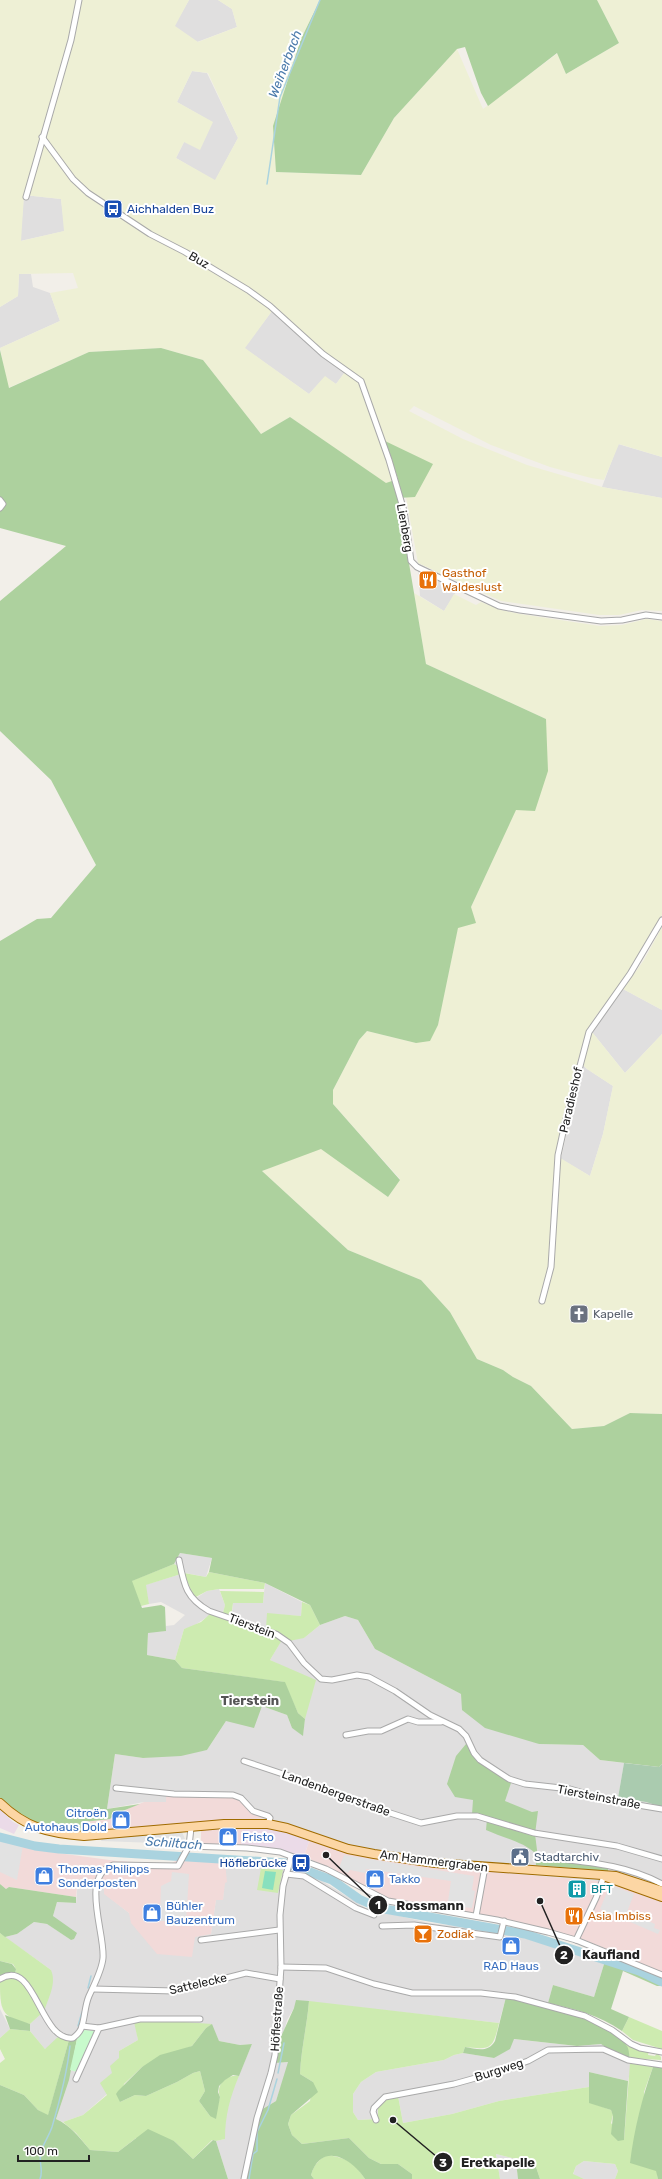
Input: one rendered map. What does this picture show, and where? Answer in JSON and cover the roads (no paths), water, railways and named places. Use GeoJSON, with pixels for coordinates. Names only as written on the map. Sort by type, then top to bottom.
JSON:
{"type":"FeatureCollection","features":[{"type":"Feature","properties":{"kind":"main road","name":"Am Hammergraben"},"geometry":{"type":"LineString","coordinates":[[0,1803],[26,1824],[52,1832],[84,1836],[224,1824],[268,1824],[287,1828],[348,1849],[435,1863],[616,1876],[630,1879],[662,1891]]}},
{"type":"Feature","properties":{"kind":"main road"},"geometry":{"type":"LineString","coordinates":[[604,1876],[662,1897]]}},
{"type":"Feature","properties":{"kind":"street"},"geometry":{"type":"LineString","coordinates":[[26,197],[71,40],[79,0]]}},
{"type":"Feature","properties":{"kind":"street","name":"Buz"},"geometry":{"type":"LineString","coordinates":[[42,137],[73,179],[88,193],[150,234],[185,252],[248,290],[270,306],[323,354],[361,381]]}},
{"type":"Feature","properties":{"kind":"street","name":"Lienberg"},"geometry":{"type":"LineString","coordinates":[[361,381],[404,511],[411,561],[417,568],[499,606],[601,621],[622,620],[646,615],[662,617]]}},
{"type":"Feature","properties":{"kind":"street"},"geometry":{"type":"LineString","coordinates":[[0,500],[3,504],[0,508]]}},
{"type":"Feature","properties":{"kind":"street","name":"Paradieshof"},"geometry":{"type":"LineString","coordinates":[[542,1301],[551,1267],[558,1155],[589,1032],[630,974],[662,920]]}},
{"type":"Feature","properties":{"kind":"street","name":"Tierstein"},"geometry":{"type":"LineString","coordinates":[[179,1560],[183,1580],[189,1594],[199,1606],[209,1611],[276,1634],[289,1643],[304,1663],[320,1679],[332,1680],[340,1678]]}},
{"type":"Feature","properties":{"kind":"street","name":"Tiersteinstraße"},"geometry":{"type":"LineString","coordinates":[[340,1678],[357,1675],[369,1677],[441,1722],[459,1729],[466,1736],[474,1753],[480,1760],[509,1779],[525,1784],[570,1789],[608,1800],[662,1809]]}},
{"type":"Feature","properties":{"kind":"street","name":"Tiersteinstraße"},"geometry":{"type":"LineString","coordinates":[[346,1735],[368,1731],[381,1731],[408,1719],[418,1722],[441,1722]]}},
{"type":"Feature","properties":{"kind":"street","name":"Landenbergerstraße"},"geometry":{"type":"LineString","coordinates":[[244,1761],[304,1781],[341,1797],[421,1823],[457,1816],[477,1816],[534,1832],[617,1846],[662,1859]]}},
{"type":"Feature","properties":{"kind":"street"},"geometry":{"type":"LineString","coordinates":[[116,1788],[174,1794],[214,1794],[239,1796],[253,1811],[268,1816],[270,1818],[268,1824]]}},
{"type":"Feature","properties":{"kind":"street"},"geometry":{"type":"LineString","coordinates":[[0,1979],[14,1976],[27,1983],[49,2022],[64,2037],[73,2038],[82,2026],[87,2003],[103,1959],[97,1900],[99,1875],[105,1868],[113,1865],[174,1868],[181,1862],[188,1848],[191,1828]]}},
{"type":"Feature","properties":{"kind":"street"},"geometry":{"type":"LineString","coordinates":[[188,1848],[247,1848],[280,1852],[290,1859],[326,1869],[388,1901],[476,1916],[504,1924],[576,1940],[662,1975]]}},
{"type":"Feature","properties":{"kind":"street"},"geometry":{"type":"LineString","coordinates":[[544,1857],[624,1868],[640,1873],[662,1884]]}},
{"type":"Feature","properties":{"kind":"street","name":"Höflestraße"},"geometry":{"type":"LineString","coordinates":[[244,2179],[256,2118],[272,2073],[277,2029],[281,1968],[279,1930],[290,1859]]}},
{"type":"Feature","properties":{"kind":"street"},"geometry":{"type":"LineString","coordinates":[[476,1916],[485,1867]]}},
{"type":"Feature","properties":{"kind":"street"},"geometry":{"type":"LineString","coordinates":[[287,1871],[304,1876],[356,1908],[374,1915]]}},
{"type":"Feature","properties":{"kind":"street"},"geometry":{"type":"LineString","coordinates":[[576,1940],[596,1898],[604,1876]]}},
{"type":"Feature","properties":{"kind":"street"},"geometry":{"type":"LineString","coordinates":[[382,1926],[414,1925],[500,1937],[504,1924]]}},
{"type":"Feature","properties":{"kind":"street"},"geometry":{"type":"LineString","coordinates":[[201,1940],[279,1930]]}},
{"type":"Feature","properties":{"kind":"street"},"geometry":{"type":"LineString","coordinates":[[281,1968],[326,1968],[374,1984],[412,1993],[480,1993],[514,1997],[585,2016],[612,2030],[630,2044],[640,2048],[662,2052]]}},
{"type":"Feature","properties":{"kind":"street","name":"Sattelecke"},"geometry":{"type":"LineString","coordinates":[[92,1989],[174,1991],[246,1973],[280,1979]]}},
{"type":"Feature","properties":{"kind":"street"},"geometry":{"type":"LineString","coordinates":[[82,2026],[99,2028],[140,2019],[200,2019]]}},
{"type":"Feature","properties":{"kind":"street"},"geometry":{"type":"LineString","coordinates":[[76,2079],[99,2028]]}},
{"type":"Feature","properties":{"kind":"street","name":"Burgweg"},"geometry":{"type":"LineString","coordinates":[[376,2120],[373,2112],[374,2108],[385,2097],[454,2084],[497,2072],[528,2061],[548,2050],[603,2049],[628,2060],[662,2065]]}},
{"type":"Feature","properties":{"kind":"waterway","name":"Weiherbach"},"geometry":{"type":"LineString","coordinates":[[267,184],[280,97],[320,0]]}},
{"type":"Feature","properties":{"kind":"waterway","name":"Schiltach"},"geometry":{"type":"LineString","coordinates":[[0,1837],[35,1846],[59,1849],[285,1863],[332,1880],[359,1899],[379,1908],[525,1934],[639,1971],[662,1982]]}},
{"type":"Feature","properties":{"kind":"waterway"},"geometry":{"type":"LineString","coordinates":[[88,1988],[91,1976]]}},
{"type":"Feature","properties":{"kind":"waterway"},"geometry":{"type":"LineString","coordinates":[[78,2026],[82,2012]]}},
{"type":"Feature","properties":{"kind":"waterway"},"geometry":{"type":"LineString","coordinates":[[278,2073],[284,2043]]}},
{"type":"Feature","properties":{"kind":"waterway"},"geometry":{"type":"LineString","coordinates":[[40,2179],[41,2152],[52,2127],[58,2107],[70,2046]]}},
{"type":"Feature","properties":{"kind":"waterway"},"geometry":{"type":"LineString","coordinates":[[249,2179],[253,2154],[257,2151],[257,2132],[268,2110],[277,2079]]}},
{"type":"Feature","properties":{"kind":"place","name":"Aichhalden Buz"},"geometry":{"type":"Point","coordinates":[113,209]}},
{"type":"Feature","properties":{"kind":"place","name":"Gasthof Waldeslust"},"geometry":{"type":"Point","coordinates":[428,580]}},
{"type":"Feature","properties":{"kind":"place","name":"Kapelle"},"geometry":{"type":"Point","coordinates":[579,1314]}},
{"type":"Feature","properties":{"kind":"place","name":"Citroën Autohaus Dold"},"geometry":{"type":"Point","coordinates":[121,1820]}},
{"type":"Feature","properties":{"kind":"place","name":"Fristo"},"geometry":{"type":"Point","coordinates":[228,1837]}},
{"type":"Feature","properties":{"kind":"place","name":"Rossmann"},"geometry":{"type":"Point","coordinates":[326,1855]}},
{"type":"Feature","properties":{"kind":"place","name":"Stadtarchiv"},"geometry":{"type":"Point","coordinates":[520,1857]}},
{"type":"Feature","properties":{"kind":"place","name":"Höflebrücke"},"geometry":{"type":"Point","coordinates":[301,1863]}},
{"type":"Feature","properties":{"kind":"place","name":"Thomas Philipps Sonderposten"},"geometry":{"type":"Point","coordinates":[44,1876]}},
{"type":"Feature","properties":{"kind":"place","name":"Takko"},"geometry":{"type":"Point","coordinates":[375,1879]}},
{"type":"Feature","properties":{"kind":"place","name":"BFT"},"geometry":{"type":"Point","coordinates":[577,1889]}},
{"type":"Feature","properties":{"kind":"place","name":"Kaufland"},"geometry":{"type":"Point","coordinates":[540,1901]}},
{"type":"Feature","properties":{"kind":"place","name":"Bühler Bauzentrum"},"geometry":{"type":"Point","coordinates":[152,1913]}},
{"type":"Feature","properties":{"kind":"place","name":"Asia Imbiss"},"geometry":{"type":"Point","coordinates":[574,1916]}},
{"type":"Feature","properties":{"kind":"place","name":"Zodiak"},"geometry":{"type":"Point","coordinates":[423,1934]}},
{"type":"Feature","properties":{"kind":"place","name":"RAD Haus"},"geometry":{"type":"Point","coordinates":[511,1946]}},
{"type":"Feature","properties":{"kind":"place","name":"Eretkapelle"},"geometry":{"type":"Point","coordinates":[393,2120]}},
{"type":"Feature","properties":{"kind":"district","name":"Tierstein"},"geometry":{"type":"Point","coordinates":[250,1700]}}]}
